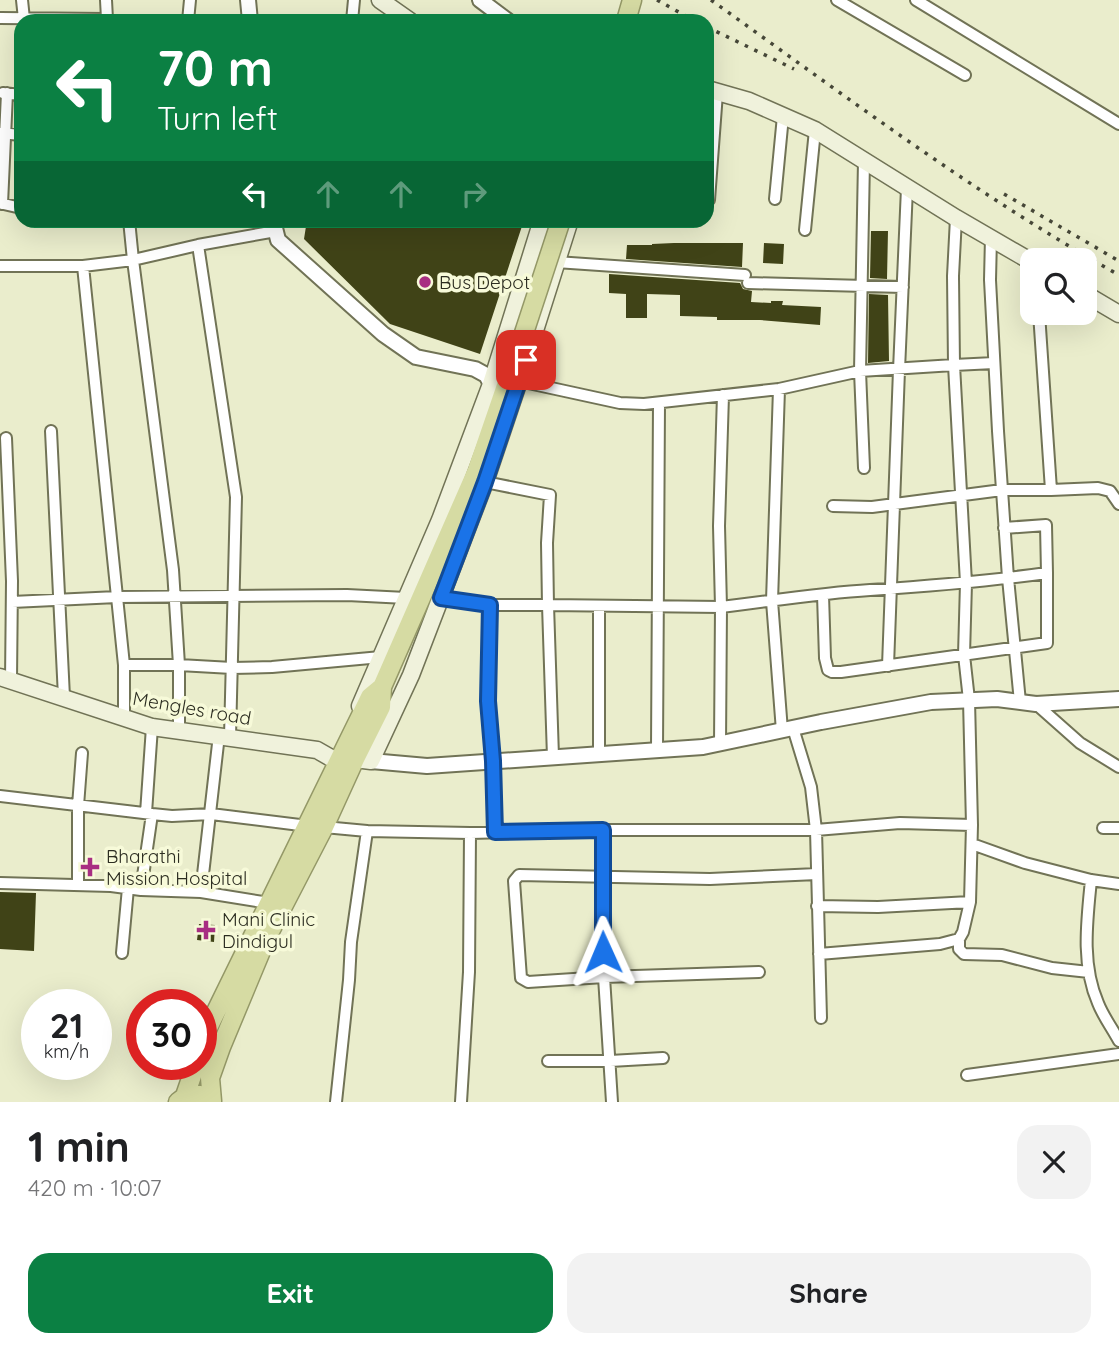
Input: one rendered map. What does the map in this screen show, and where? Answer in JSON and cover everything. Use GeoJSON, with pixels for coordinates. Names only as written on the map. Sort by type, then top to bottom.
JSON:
{"type":"FeatureCollection","features":[{"type":"Feature","properties":{"kind":"highway"},"geometry":{"type":"LineString","coordinates":[[212,1102],[211,1078],[221,1047],[266,939],[349,759],[382,707],[385,662],[477,470],[558,228]]}},
{"type":"Feature","properties":{"kind":"highway"},"geometry":{"type":"LineString","coordinates":[[217,1010],[269,903],[316,827]]}},
{"type":"Feature","properties":{"kind":"highway"},"geometry":{"type":"LineString","coordinates":[[181,1099],[189,1080]]}},
{"type":"Feature","properties":{"kind":"highway"},"geometry":{"type":"LineString","coordinates":[[181,1099],[194,1094],[204,1095],[212,1102]]}},
{"type":"Feature","properties":{"kind":"main road"},"geometry":{"type":"LineString","coordinates":[[380,0],[400,14]]}},
{"type":"Feature","properties":{"kind":"main road"},"geometry":{"type":"LineString","coordinates":[[714,92],[749,101],[815,130],[1020,255]]}},
{"type":"Feature","properties":{"kind":"main road"},"geometry":{"type":"LineString","coordinates":[[349,759],[348,733],[385,662],[406,598],[440,520],[491,384],[540,228]]}},
{"type":"Feature","properties":{"kind":"main road"},"geometry":{"type":"LineString","coordinates":[[349,759],[411,674],[485,482],[520,381],[567,228]]}},
{"type":"Feature","properties":{"kind":"main road"},"geometry":{"type":"LineString","coordinates":[[1097,301],[1119,314]]}},
{"type":"Feature","properties":{"kind":"main road"},"geometry":{"type":"LineString","coordinates":[[515,308],[540,316]]}},
{"type":"Feature","properties":{"kind":"main road","name":"Mengles road"},"geometry":{"type":"LineString","coordinates":[[6,679],[152,727],[317,750],[349,759]]}},
{"type":"Feature","properties":{"kind":"street"},"geometry":{"type":"LineString","coordinates":[[480,0],[499,14]]}},
{"type":"Feature","properties":{"kind":"street"},"geometry":{"type":"LineString","coordinates":[[837,0],[965,75]]}},
{"type":"Feature","properties":{"kind":"street"},"geometry":{"type":"LineString","coordinates":[[916,0],[1119,124]]}},
{"type":"Feature","properties":{"kind":"street"},"geometry":{"type":"LineString","coordinates":[[1,203],[4,93]]}},
{"type":"Feature","properties":{"kind":"street"},"geometry":{"type":"LineString","coordinates":[[775,198],[783,116]]}},
{"type":"Feature","properties":{"kind":"street"},"geometry":{"type":"LineString","coordinates":[[805,230],[815,130]]}},
{"type":"Feature","properties":{"kind":"street"},"geometry":{"type":"LineString","coordinates":[[864,161],[860,371],[864,468]]}},
{"type":"Feature","properties":{"kind":"street"},"geometry":{"type":"LineString","coordinates":[[888,666],[907,188]]}},
{"type":"Feature","properties":{"kind":"street"},"geometry":{"type":"LineString","coordinates":[[956,218],[953,276],[954,365],[966,583],[964,655],[969,700],[972,825],[970,902],[959,939],[959,949],[964,954],[1002,955],[1052,968],[1089,972]]}},
{"type":"Feature","properties":{"kind":"street"},"geometry":{"type":"LineString","coordinates":[[130,228],[173,570],[180,731]]}},
{"type":"Feature","properties":{"kind":"street"},"geometry":{"type":"LineString","coordinates":[[0,266],[83,266],[133,260],[266,228]]}},
{"type":"Feature","properties":{"kind":"street"},"geometry":{"type":"LineString","coordinates":[[275,228],[278,240],[383,334],[416,357],[475,369],[486,375],[491,384]]}},
{"type":"Feature","properties":{"kind":"street"},"geometry":{"type":"LineString","coordinates":[[991,237],[990,280],[1004,528],[1020,702]]}},
{"type":"Feature","properties":{"kind":"street"},"geometry":{"type":"LineString","coordinates":[[198,246],[236,497],[232,668],[201,892]]}},
{"type":"Feature","properties":{"kind":"street"},"geometry":{"type":"LineString","coordinates":[[556,262],[747,279],[902,287]]}},
{"type":"Feature","properties":{"kind":"street"},"geometry":{"type":"LineString","coordinates":[[83,266],[124,665],[124,718]]}},
{"type":"Feature","properties":{"kind":"street"},"geometry":{"type":"LineString","coordinates":[[1040,325],[1051,490]]}},
{"type":"Feature","properties":{"kind":"street"},"geometry":{"type":"LineString","coordinates":[[520,381],[620,403],[644,404],[779,389],[860,371],[994,363]]}},
{"type":"Feature","properties":{"kind":"street"},"geometry":{"type":"LineString","coordinates":[[779,389],[772,601],[787,730],[811,787],[816,830],[821,1018]]}},
{"type":"Feature","properties":{"kind":"street"},"geometry":{"type":"LineString","coordinates":[[720,744],[719,526],[723,395]]}},
{"type":"Feature","properties":{"kind":"street"},"geometry":{"type":"LineString","coordinates":[[657,750],[659,403]]}},
{"type":"Feature","properties":{"kind":"street"},"geometry":{"type":"LineString","coordinates":[[51,431],[64,697]]}},
{"type":"Feature","properties":{"kind":"street"},"geometry":{"type":"LineString","coordinates":[[6,438],[12,602],[6,679]]}},
{"type":"Feature","properties":{"kind":"street"},"geometry":{"type":"LineString","coordinates":[[485,482],[550,495],[547,543],[553,757]]}},
{"type":"Feature","properties":{"kind":"street"},"geometry":{"type":"LineString","coordinates":[[833,506],[872,507],[1002,490],[1098,488],[1110,491],[1119,504]]}},
{"type":"Feature","properties":{"kind":"street"},"geometry":{"type":"LineString","coordinates":[[823,595],[825,658],[828,670],[832,672],[1047,643],[1046,525],[1004,528]]}},
{"type":"Feature","properties":{"kind":"street"},"geometry":{"type":"LineString","coordinates":[[441,598],[490,605],[721,607],[1047,573]]}},
{"type":"Feature","properties":{"kind":"street"},"geometry":{"type":"LineString","coordinates":[[12,602],[117,597],[346,595],[406,598]]}},
{"type":"Feature","properties":{"kind":"street"},"geometry":{"type":"LineString","coordinates":[[490,605],[488,701],[495,832]]}},
{"type":"Feature","properties":{"kind":"street"},"geometry":{"type":"LineString","coordinates":[[599,606],[599,754]]}},
{"type":"Feature","properties":{"kind":"street"},"geometry":{"type":"LineString","coordinates":[[124,665],[232,668],[385,662]]}},
{"type":"Feature","properties":{"kind":"street"},"geometry":{"type":"LineString","coordinates":[[349,759],[427,766],[702,747],[931,702],[997,699],[1036,704],[1119,699]]}},
{"type":"Feature","properties":{"kind":"street"},"geometry":{"type":"LineString","coordinates":[[1036,704],[1080,743],[1119,766]]}},
{"type":"Feature","properties":{"kind":"street"},"geometry":{"type":"LineString","coordinates":[[141,890],[149,814],[152,727]]}},
{"type":"Feature","properties":{"kind":"street"},"geometry":{"type":"LineString","coordinates":[[78,885],[78,806],[82,753]]}},
{"type":"Feature","properties":{"kind":"street"},"geometry":{"type":"LineString","coordinates":[[0,796],[149,814],[211,814],[367,831],[470,833],[816,830],[900,823],[972,825]]}},
{"type":"Feature","properties":{"kind":"street"},"geometry":{"type":"LineString","coordinates":[[1103,828],[1119,828]]}},
{"type":"Feature","properties":{"kind":"street"},"geometry":{"type":"LineString","coordinates":[[603,830],[604,977],[612,1102]]}},
{"type":"Feature","properties":{"kind":"street"},"geometry":{"type":"LineString","coordinates":[[336,1102],[351,942],[367,831]]}},
{"type":"Feature","properties":{"kind":"street"},"geometry":{"type":"LineString","coordinates":[[461,1102],[469,972],[470,833]]}},
{"type":"Feature","properties":{"kind":"street"},"geometry":{"type":"LineString","coordinates":[[972,844],[1025,863],[1091,880],[1119,884]]}},
{"type":"Feature","properties":{"kind":"street"},"geometry":{"type":"LineString","coordinates":[[759,972],[524,981],[521,978],[513,881],[519,875],[710,880],[817,874]]}},
{"type":"Feature","properties":{"kind":"street"},"geometry":{"type":"LineString","coordinates":[[1091,880],[1086,937],[1089,972],[1099,1005],[1119,1041]]}},
{"type":"Feature","properties":{"kind":"street"},"geometry":{"type":"LineString","coordinates":[[0,883],[201,892],[269,903]]}},
{"type":"Feature","properties":{"kind":"street"},"geometry":{"type":"LineString","coordinates":[[122,953],[128,888]]}},
{"type":"Feature","properties":{"kind":"street"},"geometry":{"type":"LineString","coordinates":[[817,906],[878,907],[970,902]]}},
{"type":"Feature","properties":{"kind":"street"},"geometry":{"type":"LineString","coordinates":[[819,954],[940,944],[959,939]]}},
{"type":"Feature","properties":{"kind":"street"},"geometry":{"type":"LineString","coordinates":[[967,1075],[1119,1054]]}},
{"type":"Feature","properties":{"kind":"street"},"geometry":{"type":"LineString","coordinates":[[548,1061],[663,1058]]}},
{"type":"Feature","properties":{"kind":"building","name":"Bus Depot"},"geometry":{"type":"Polygon","coordinates":[[[306,228],[521,228],[480,354],[390,324],[304,239],[306,228]]]}},
{"type":"Feature","properties":{"kind":"building"},"geometry":{"type":"Polygon","coordinates":[[[871,231],[888,231],[887,279],[870,278],[871,231]]]}},
{"type":"Feature","properties":{"kind":"building"},"geometry":{"type":"Polygon","coordinates":[[[743,243],[742,267],[626,259],[627,245],[743,243]]]}},
{"type":"Feature","properties":{"kind":"building"},"geometry":{"type":"Polygon","coordinates":[[[764,243],[784,244],[783,264],[763,263],[764,243]]]}},
{"type":"Feature","properties":{"kind":"building"},"geometry":{"type":"Polygon","coordinates":[[[609,274],[740,283],[743,289],[752,291],[751,302],[783,301],[782,305],[821,307],[820,325],[680,316],[680,295],[647,294],[647,318],[626,318],[626,294],[609,293],[609,274]]]}},
{"type":"Feature","properties":{"kind":"building"},"geometry":{"type":"Polygon","coordinates":[[[869,294],[888,295],[889,361],[868,363],[869,294]]]}},
{"type":"Feature","properties":{"kind":"building"},"geometry":{"type":"Polygon","coordinates":[[[0,892],[36,893],[34,951],[0,949],[0,892]]]}},
{"type":"Feature","properties":{"kind":"building"},"geometry":{"type":"Polygon","coordinates":[[[199,924],[215,925],[214,942],[197,940],[199,924]]]}},
{"type":"Feature","properties":{"kind":"railway"},"geometry":{"type":"LineString","coordinates":[[657,0],[682,14]]}},
{"type":"Feature","properties":{"kind":"railway"},"geometry":{"type":"LineString","coordinates":[[711,0],[962,178],[1119,275]]}},
{"type":"Feature","properties":{"kind":"railway"},"geometry":{"type":"LineString","coordinates":[[714,30],[794,69]]}},
{"type":"Feature","properties":{"kind":"railway"},"geometry":{"type":"LineString","coordinates":[[1004,194],[1119,261]]}},
{"type":"Feature","properties":{"kind":"place","name":"Bus Depot"},"geometry":{"type":"Point","coordinates":[425,282]}},
{"type":"Feature","properties":{"kind":"place","name":"Bharathi Mission Hospital"},"geometry":{"type":"Point","coordinates":[90,867]}},
{"type":"Feature","properties":{"kind":"place","name":"Mani Clinic Dindigul"},"geometry":{"type":"Point","coordinates":[206,930]}},
{"type":"Feature","properties":{"kind":"route"},"geometry":{"type":"LineString","coordinates":[[526,360],[485,482],[441,598],[490,605],[488,701],[495,832],[603,830],[603,952]]}}]}
